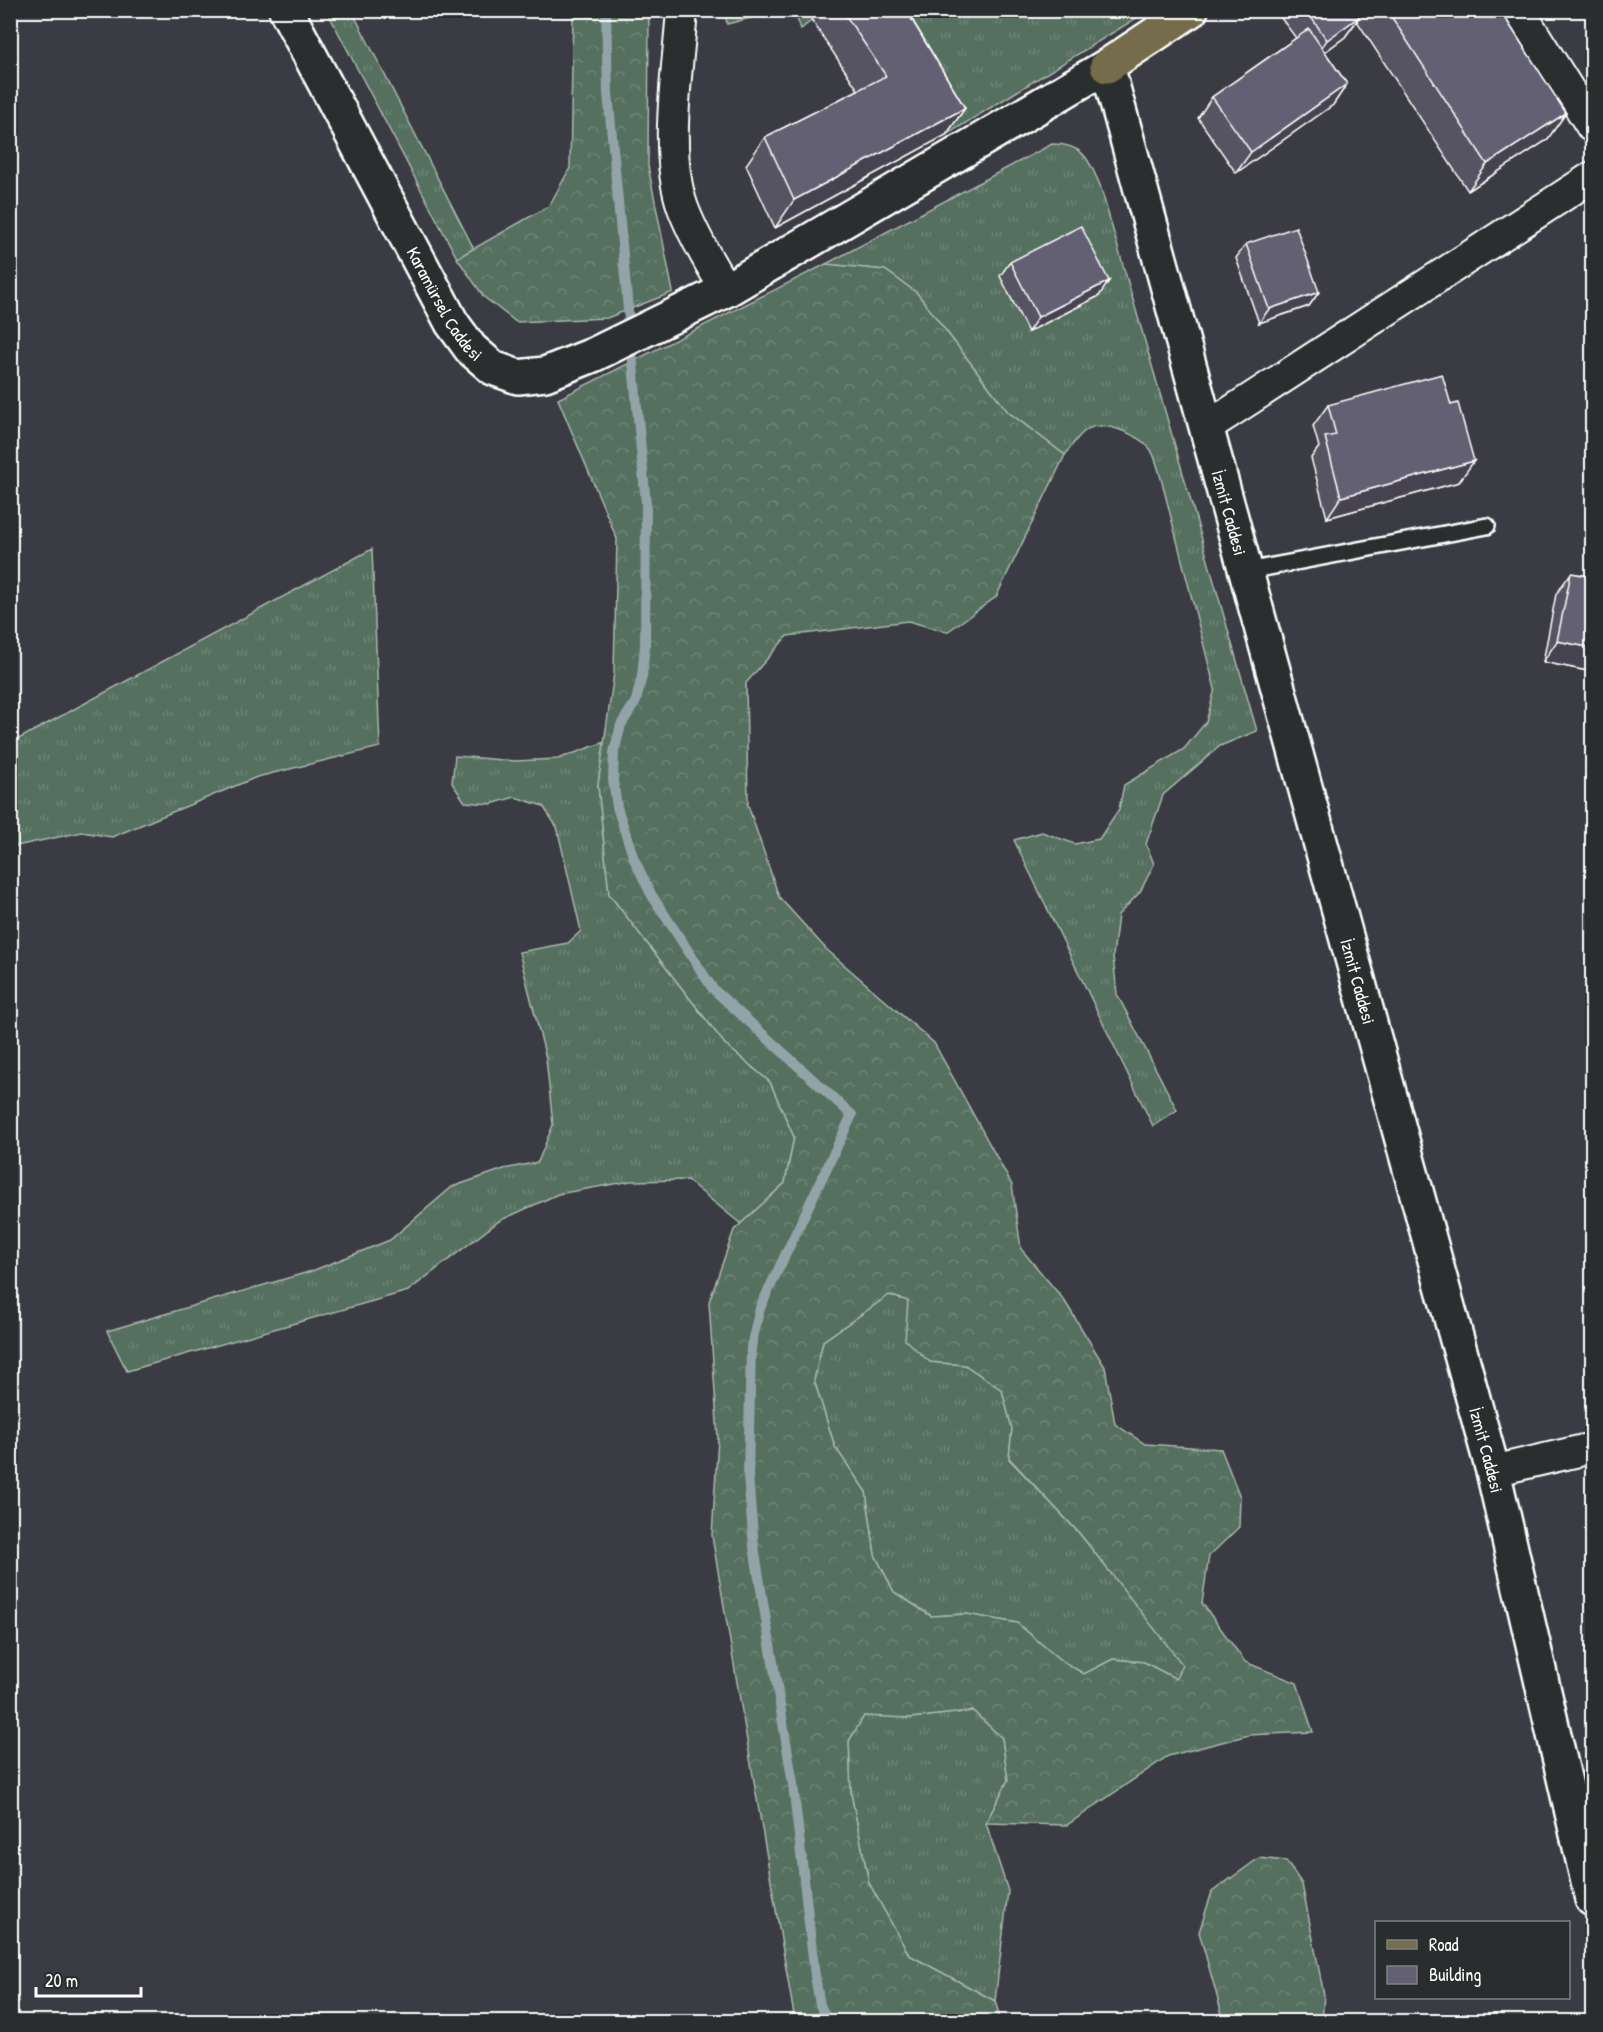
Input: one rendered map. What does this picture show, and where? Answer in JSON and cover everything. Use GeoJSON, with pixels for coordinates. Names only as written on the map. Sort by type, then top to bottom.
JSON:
{"type":"FeatureCollection","features":[{"type":"Feature","properties":{"kind":"main road","name":"Karamürsel Caddesi"},"geometry":{"type":"LineString","coordinates":[[286,10],[452,323],[471,349],[493,368],[518,376],[545,374],[593,356],[686,312],[1107,66]]}},
{"type":"Feature","properties":{"kind":"main road"},"geometry":{"type":"LineString","coordinates":[[1107,66],[1191,10]]}},
{"type":"Feature","properties":{"kind":"main road","name":"İzmit Caddesi"},"geometry":{"type":"LineString","coordinates":[[1107,66],[1493,1471],[1593,1899]]}},
{"type":"Feature","properties":{"kind":"street"},"geometry":{"type":"LineString","coordinates":[[682,10],[672,160],[682,206],[697,241],[726,290]]}},
{"type":"Feature","properties":{"kind":"street"},"geometry":{"type":"LineString","coordinates":[[1519,10],[1593,127]]}},
{"type":"Feature","properties":{"kind":"street"},"geometry":{"type":"LineString","coordinates":[[1207,426],[1593,177]]}},
{"type":"Feature","properties":{"kind":"street"},"geometry":{"type":"LineString","coordinates":[[1493,1471],[1593,1448]]}},
{"type":"Feature","properties":{"kind":"lane"},"geometry":{"type":"LineString","coordinates":[[1247,571],[1487,526]]}},
{"type":"Feature","properties":{"kind":"green space"},"geometry":{"type":"Polygon","coordinates":[[[725,10],[763,11],[758,16],[727,24],[725,10]]]}},
{"type":"Feature","properties":{"kind":"green space"},"geometry":{"type":"Polygon","coordinates":[[[327,11],[352,11],[474,249],[457,258],[327,11]]]}},
{"type":"Feature","properties":{"kind":"green space"},"geometry":{"type":"Polygon","coordinates":[[[573,11],[649,11],[648,166],[673,292],[607,318],[516,322],[484,297],[457,258],[549,206],[570,168],[573,11]]]}},
{"type":"Feature","properties":{"kind":"green space"},"geometry":{"type":"Polygon","coordinates":[[[794,11],[823,11],[801,29],[794,11]]]}},
{"type":"Feature","properties":{"kind":"green space"},"geometry":{"type":"Polygon","coordinates":[[[908,11],[1148,11],[946,135],[881,27],[908,11]]]}},
{"type":"Feature","properties":{"kind":"green space"},"geometry":{"type":"Polygon","coordinates":[[[1052,144],[1071,147],[1083,154],[1100,185],[1257,731],[1220,746],[1163,795],[1146,844],[1154,864],[1140,892],[1118,915],[1113,956],[1117,994],[1177,1110],[1153,1126],[1014,840],[1042,832],[1075,844],[1099,839],[1119,809],[1124,785],[1184,749],[1206,722],[1215,689],[1154,457],[1151,450],[1134,436],[1112,427],[1103,426],[1089,428],[1083,432],[1065,455],[1008,412],[917,293],[885,270],[826,264],[1052,144]]]}},
{"type":"Feature","properties":{"kind":"green space"},"geometry":{"type":"Polygon","coordinates":[[[826,264],[885,270],[917,293],[1008,412],[1065,455],[996,597],[947,632],[908,621],[787,636],[746,683],[748,805],[779,897],[826,949],[934,1043],[1012,1185],[1021,1249],[1064,1300],[1105,1367],[1115,1424],[1145,1444],[1221,1449],[1240,1497],[1239,1527],[1209,1556],[1202,1603],[1245,1662],[1297,1683],[1313,1732],[1249,1735],[1168,1756],[1067,1825],[986,1823],[1008,1780],[1002,1738],[973,1711],[910,1718],[864,1716],[849,1741],[851,1794],[869,1883],[909,1955],[995,2001],[1001,2021],[795,2021],[712,1536],[718,1438],[709,1302],[734,1230],[785,1183],[794,1137],[770,1082],[725,1044],[609,894],[598,785],[614,673],[617,539],[558,399],[826,264]],[[889,1295],[823,1341],[814,1380],[835,1447],[866,1492],[875,1555],[894,1592],[931,1616],[966,1614],[1017,1623],[1059,1659],[1084,1674],[1113,1659],[1144,1662],[1176,1679],[1182,1664],[1080,1534],[1009,1458],[1012,1428],[1002,1390],[965,1365],[930,1362],[905,1340],[908,1301],[889,1295]]]}},
{"type":"Feature","properties":{"kind":"green space"},"geometry":{"type":"Polygon","coordinates":[[[372,549],[380,747],[257,777],[112,837],[82,832],[11,847],[11,743],[372,549]]]}},
{"type":"Feature","properties":{"kind":"green space"},"geometry":{"type":"Polygon","coordinates":[[[605,742],[598,785],[609,894],[725,1044],[770,1082],[794,1137],[785,1183],[741,1224],[687,1180],[631,1181],[558,1194],[499,1221],[408,1291],[127,1371],[107,1331],[312,1271],[390,1240],[452,1187],[504,1169],[538,1162],[553,1125],[546,1058],[519,952],[568,943],[581,931],[557,827],[543,806],[515,797],[491,804],[465,802],[452,783],[455,756],[515,761],[558,759],[605,742]]]}},
{"type":"Feature","properties":{"kind":"green space"},"geometry":{"type":"Polygon","coordinates":[[[889,1295],[909,1301],[930,1362],[965,1365],[1002,1390],[1012,1428],[1009,1459],[1080,1534],[1183,1664],[1176,1679],[1144,1662],[1113,1659],[1084,1674],[1059,1659],[1017,1623],[966,1614],[931,1616],[894,1592],[875,1555],[866,1492],[835,1447],[814,1380],[823,1341],[889,1295]]]}},
{"type":"Feature","properties":{"kind":"green space"},"geometry":{"type":"Polygon","coordinates":[[[973,1711],[1002,1738],[1008,1780],[986,1823],[1008,1891],[995,2001],[909,1955],[869,1883],[851,1794],[849,1741],[864,1715],[910,1718],[973,1711]]]}},
{"type":"Feature","properties":{"kind":"green space"},"geometry":{"type":"Polygon","coordinates":[[[1259,1858],[1286,1861],[1302,1884],[1324,1995],[1322,2021],[1224,2021],[1199,1932],[1212,1892],[1259,1858]]]}},
{"type":"Feature","properties":{"kind":"building"},"geometry":{"type":"Polygon","coordinates":[[[842,10],[906,10],[965,108],[794,200],[765,137],[886,76],[842,10]]]}},
{"type":"Feature","properties":{"kind":"building"},"geometry":{"type":"Polygon","coordinates":[[[1306,10],[1356,10],[1360,16],[1327,40],[1306,10]]]}},
{"type":"Feature","properties":{"kind":"building"},"geometry":{"type":"Polygon","coordinates":[[[1387,10],[1500,10],[1566,113],[1487,164],[1387,10]]]}},
{"type":"Feature","properties":{"kind":"building"},"geometry":{"type":"Polygon","coordinates":[[[1309,29],[1347,84],[1251,152],[1212,97],[1309,29]]]}},
{"type":"Feature","properties":{"kind":"building"},"geometry":{"type":"Polygon","coordinates":[[[1081,226],[1109,281],[1038,317],[1010,262],[1081,226]]]}},
{"type":"Feature","properties":{"kind":"building"},"geometry":{"type":"Polygon","coordinates":[[[1296,227],[1319,292],[1269,309],[1246,244],[1296,227]]]}},
{"type":"Feature","properties":{"kind":"building"},"geometry":{"type":"Polygon","coordinates":[[[1442,374],[1451,405],[1458,403],[1474,461],[1341,497],[1325,437],[1336,435],[1328,405],[1442,374]]]}},
{"type":"Feature","properties":{"kind":"building"},"geometry":{"type":"Polygon","coordinates":[[[1571,573],[1593,577],[1593,648],[1557,641],[1571,573]]]}},
{"type":"Feature","properties":{"kind":"waterway"},"geometry":{"type":"LineString","coordinates":[[606,10],[608,93],[646,504],[645,645],[642,676],[636,701],[621,725],[614,752],[613,780],[617,807],[634,859],[651,894],[713,989],[852,1115],[760,1308],[751,1347],[748,1476],[754,1547],[793,1784],[815,1976],[820,2005],[828,2022]]}}]}
